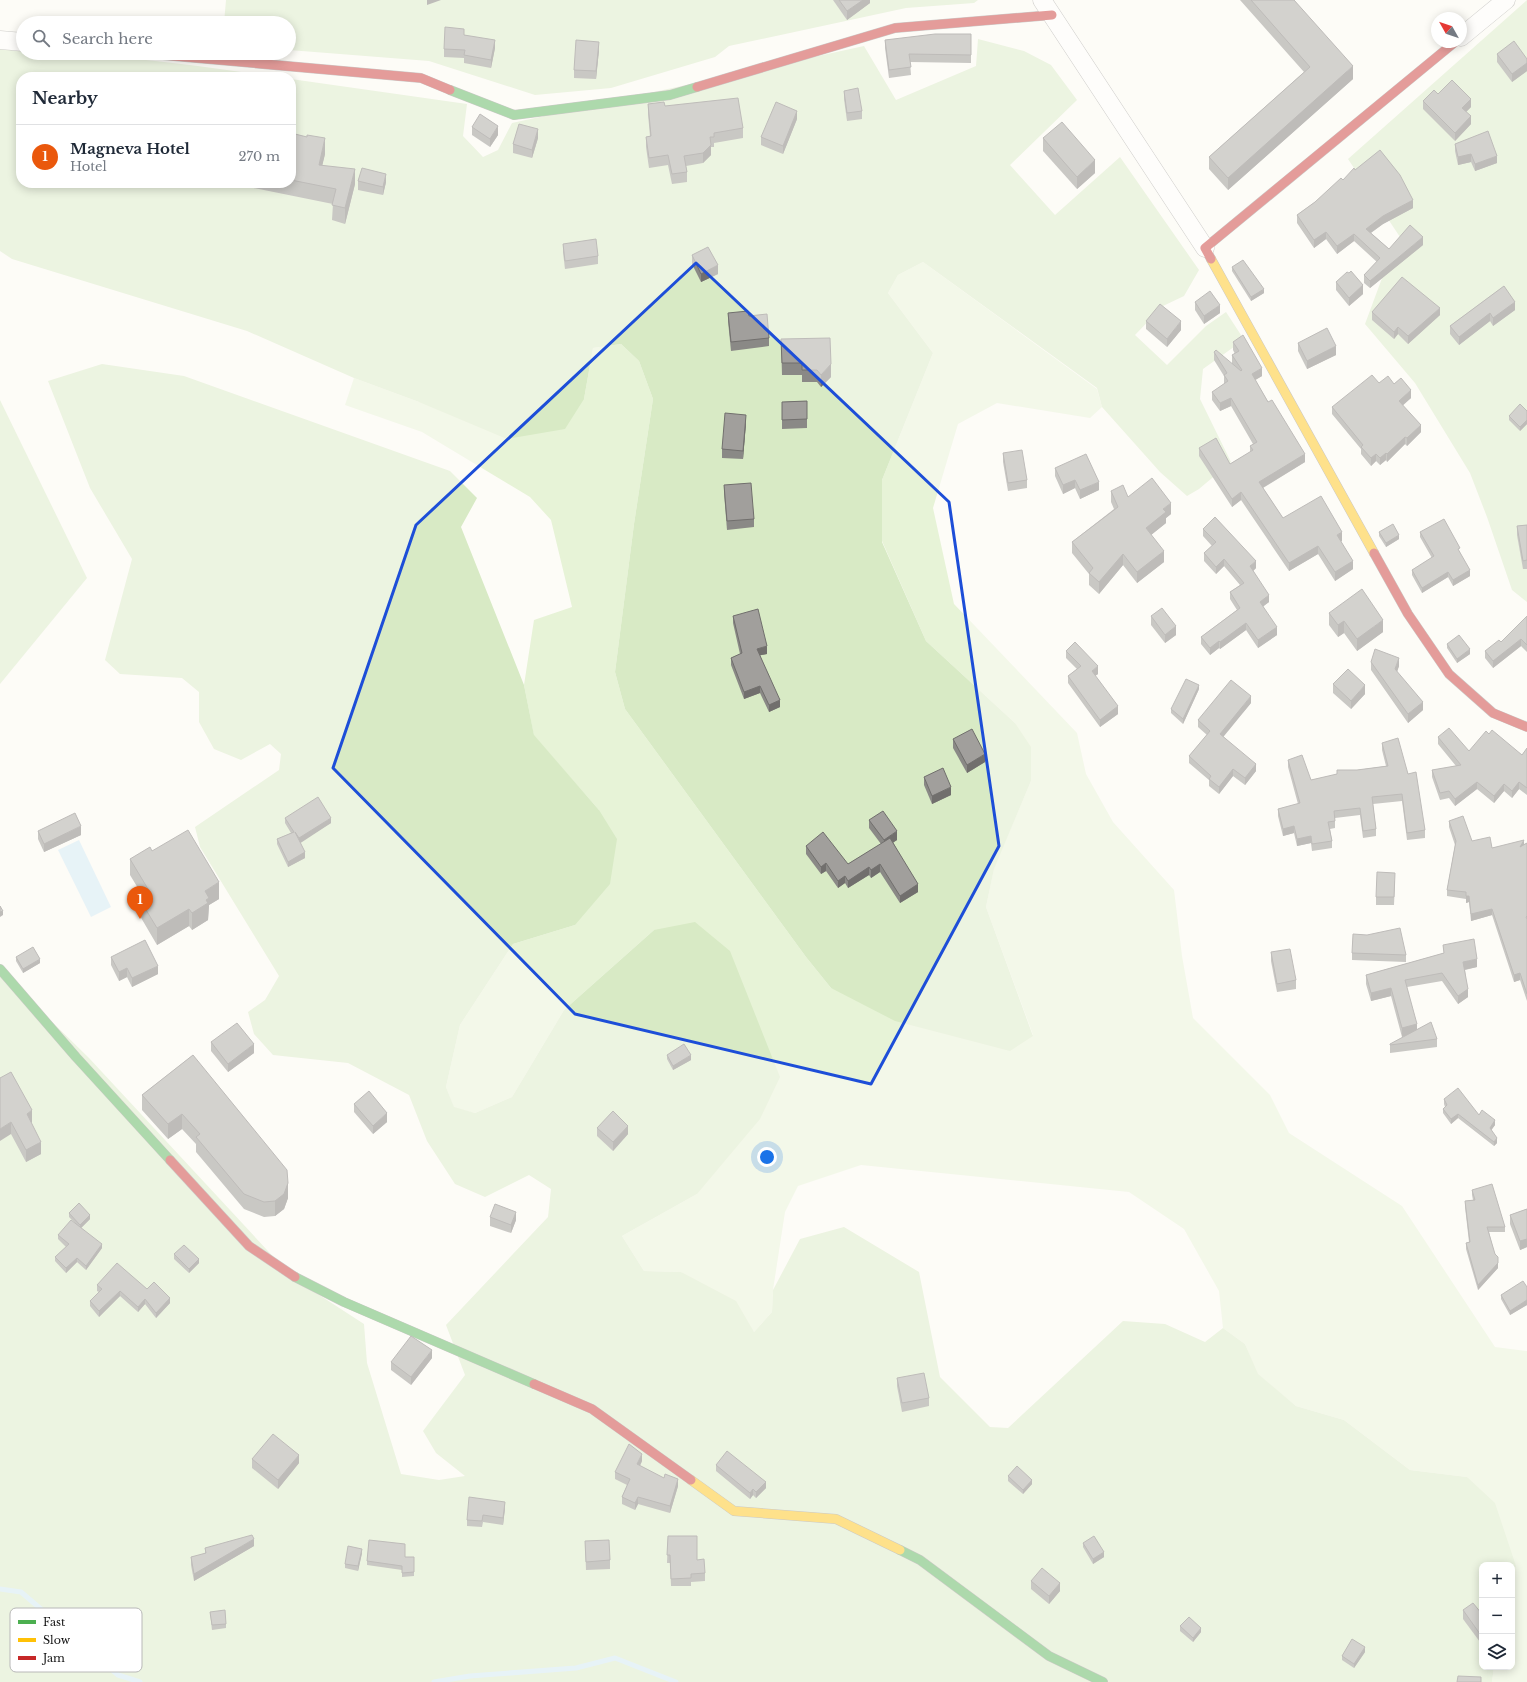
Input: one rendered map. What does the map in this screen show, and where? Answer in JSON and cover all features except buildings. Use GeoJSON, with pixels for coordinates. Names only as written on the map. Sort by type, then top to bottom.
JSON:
{"type":"FeatureCollection","features":[{"type":"Feature","properties":{"kind":"street"},"geometry":{"type":"LineString","coordinates":[[1467,32],[1506,0]]}},
{"type":"Feature","properties":{"kind":"street"},"geometry":{"type":"LineString","coordinates":[[219,60],[421,78],[514,115],[670,95],[895,28],[1047,7],[1205,248],[1408,614],[1449,674],[1493,713],[1527,728]]}},
{"type":"Feature","properties":{"kind":"street"},"geometry":{"type":"LineString","coordinates":[[0,40],[16,41]]}},
{"type":"Feature","properties":{"kind":"street"},"geometry":{"type":"LineString","coordinates":[[1205,248],[1448,48]]}},
{"type":"Feature","properties":{"kind":"street"},"geometry":{"type":"LineString","coordinates":[[0,969],[76,1057],[249,1246],[289,1274],[344,1302],[592,1409],[734,1511],[836,1519],[920,1560],[1049,1656],[1103,1682]]}},
{"type":"Feature","properties":{"kind":"highlighted area"},"geometry":{"type":"Polygon","coordinates":[[[696,263],[949,502],[999,846],[871,1084],[575,1014],[333,768],[416,525],[696,263]]]}},
{"type":"Feature","properties":{"kind":"green space"},"geometry":{"type":"Polygon","coordinates":[[[226,0],[978,0],[974,3],[906,8],[729,46],[715,57],[611,88],[535,95],[429,61],[296,51],[296,16],[225,16],[226,0]]]}},
{"type":"Feature","properties":{"kind":"green space"},"geometry":{"type":"Polygon","coordinates":[[[1527,0],[1527,602],[1512,590],[1470,473],[1415,383],[1365,324],[1388,262],[1402,240],[1348,159],[1527,0]]]}},
{"type":"Feature","properties":{"kind":"green space"},"geometry":{"type":"Polygon","coordinates":[[[978,39],[1024,51],[1051,65],[1077,100],[1010,165],[1055,215],[1120,157],[1199,270],[1184,296],[1163,306],[1135,335],[1167,365],[1206,326],[1226,312],[1241,335],[1238,344],[1203,369],[1200,399],[1231,462],[1199,489],[1187,496],[1160,472],[1102,407],[1097,388],[923,262],[898,275],[888,293],[933,353],[882,480],[882,542],[926,641],[1015,723],[1031,747],[1031,781],[994,869],[986,907],[1033,1036],[1010,1051],[895,1021],[831,988],[806,957],[625,709],[615,672],[634,524],[653,399],[639,361],[621,344],[593,348],[584,399],[565,429],[507,439],[419,402],[354,378],[247,331],[12,259],[0,251],[0,49],[16,50],[16,60],[150,60],[242,72],[16,72],[16,188],[296,188],[296,80],[467,104],[463,136],[483,157],[498,150],[512,123],[864,46],[896,100],[976,66],[978,39]]]}},
{"type":"Feature","properties":{"kind":"green space"},"geometry":{"type":"Polygon","coordinates":[[[923,262],[1097,389],[1102,407],[1090,418],[997,403],[958,424],[933,508],[954,604],[1077,733],[1086,774],[1113,822],[1174,890],[1182,956],[1193,1018],[1270,1095],[1289,1133],[1402,1206],[1495,1347],[1527,1351],[1527,1682],[1492,1682],[1494,1670],[1515,1670],[1516,1566],[1467,1477],[1410,1470],[1344,1420],[1296,1406],[1257,1374],[1245,1344],[1223,1328],[1219,1291],[1184,1229],[1129,1192],[861,1165],[798,1186],[785,1212],[773,1290],[772,1312],[754,1332],[681,1272],[644,1271],[622,1236],[697,1194],[654,930],[564,1010],[512,1097],[475,1113],[454,1108],[446,1087],[460,1025],[513,944],[575,925],[599,810],[534,736],[524,685],[534,620],[572,607],[551,520],[530,497],[422,432],[345,405],[354,378],[419,402],[584,399],[593,348],[621,344],[639,361],[653,399],[634,524],[615,672],[625,709],[806,957],[831,988],[1033,1035],[986,907],[994,868],[1031,781],[1015,723],[926,641],[882,541],[882,480],[933,353],[888,293],[898,275],[923,262]]]}},
{"type":"Feature","properties":{"kind":"green space"},"geometry":{"type":"Polygon","coordinates":[[[102,364],[184,376],[450,471],[477,498],[461,527],[524,685],[534,735],[599,810],[617,839],[610,884],[575,925],[513,944],[460,1025],[446,1087],[454,1107],[475,1113],[512,1097],[564,1010],[654,930],[695,922],[730,951],[780,1077],[760,1119],[697,1194],[622,1236],[644,1271],[681,1272],[736,1301],[754,1332],[772,1312],[773,1290],[800,1239],[844,1227],[919,1272],[940,1377],[990,1427],[1008,1428],[1123,1321],[1165,1324],[1205,1342],[1223,1328],[1245,1344],[1258,1374],[1296,1406],[1344,1420],[1410,1470],[1467,1477],[1495,1503],[1515,1562],[1479,1562],[1479,1670],[1494,1670],[1492,1682],[0,1682],[0,971],[89,1058],[293,1278],[364,1324],[367,1363],[401,1474],[439,1480],[465,1476],[436,1453],[423,1431],[465,1375],[446,1325],[548,1217],[551,1189],[529,1175],[485,1197],[455,1184],[427,1141],[409,1095],[348,1063],[273,1055],[254,1034],[248,1012],[265,1000],[279,976],[200,847],[195,827],[279,770],[281,754],[270,744],[241,760],[214,749],[199,722],[199,692],[182,678],[120,674],[105,660],[132,559],[90,488],[48,381],[102,364]]]}},
{"type":"Feature","properties":{"kind":"green space"},"geometry":{"type":"Polygon","coordinates":[[[0,400],[87,578],[0,684],[0,400]]]}},
{"type":"Feature","properties":{"kind":"water"},"geometry":{"type":"Polygon","coordinates":[[[79,840],[111,907],[91,917],[58,850],[79,840]]]}},
{"type":"Feature","properties":{"kind":"waterway"},"geometry":{"type":"LineString","coordinates":[[0,1589],[21,1592],[40,1608]]}},
{"type":"Feature","properties":{"kind":"waterway"},"geometry":{"type":"LineString","coordinates":[[434,1682],[470,1676],[576,1668],[615,1658],[676,1682]]}},
{"type":"Feature","properties":{"kind":"waterway"},"geometry":{"type":"LineString","coordinates":[[114,1672],[118,1675],[140,1682]]}},
{"type":"Feature","properties":{"kind":"traffic: fast"},"geometry":{"type":"LineString","coordinates":[[450,90],[514,115],[670,95],[697,87]]}},
{"type":"Feature","properties":{"kind":"traffic: fast"},"geometry":{"type":"LineString","coordinates":[[0,969],[76,1057],[170,1160]]}},
{"type":"Feature","properties":{"kind":"traffic: fast"},"geometry":{"type":"LineString","coordinates":[[295,1277],[344,1302],[534,1384]]}},
{"type":"Feature","properties":{"kind":"traffic: fast"},"geometry":{"type":"LineString","coordinates":[[900,1550],[920,1560],[1049,1656],[1103,1682]]}},
{"type":"Feature","properties":{"kind":"traffic: slow"},"geometry":{"type":"LineString","coordinates":[[1211,259],[1374,553]]}},
{"type":"Feature","properties":{"kind":"traffic: slow"},"geometry":{"type":"LineString","coordinates":[[691,1480],[734,1511],[836,1519],[900,1550]]}},
{"type":"Feature","properties":{"kind":"traffic: jam"},"geometry":{"type":"LineString","coordinates":[[697,87],[895,28],[1052,15]]}},
{"type":"Feature","properties":{"kind":"traffic: jam"},"geometry":{"type":"LineString","coordinates":[[1211,259],[1205,248],[1448,48]]}},
{"type":"Feature","properties":{"kind":"traffic: jam"},"geometry":{"type":"LineString","coordinates":[[219,60],[421,78],[450,90]]}},
{"type":"Feature","properties":{"kind":"traffic: jam"},"geometry":{"type":"LineString","coordinates":[[1374,553],[1408,614],[1449,674],[1493,713],[1527,727]]}},
{"type":"Feature","properties":{"kind":"traffic: jam"},"geometry":{"type":"LineString","coordinates":[[170,1160],[249,1246],[295,1277]]}},
{"type":"Feature","properties":{"kind":"traffic: jam"},"geometry":{"type":"LineString","coordinates":[[534,1384],[592,1409],[691,1480]]}},
{"type":"Feature","properties":{"kind":"place","name":"Magneva Hotel"},"geometry":{"type":"Point","coordinates":[140,919]}}]}
